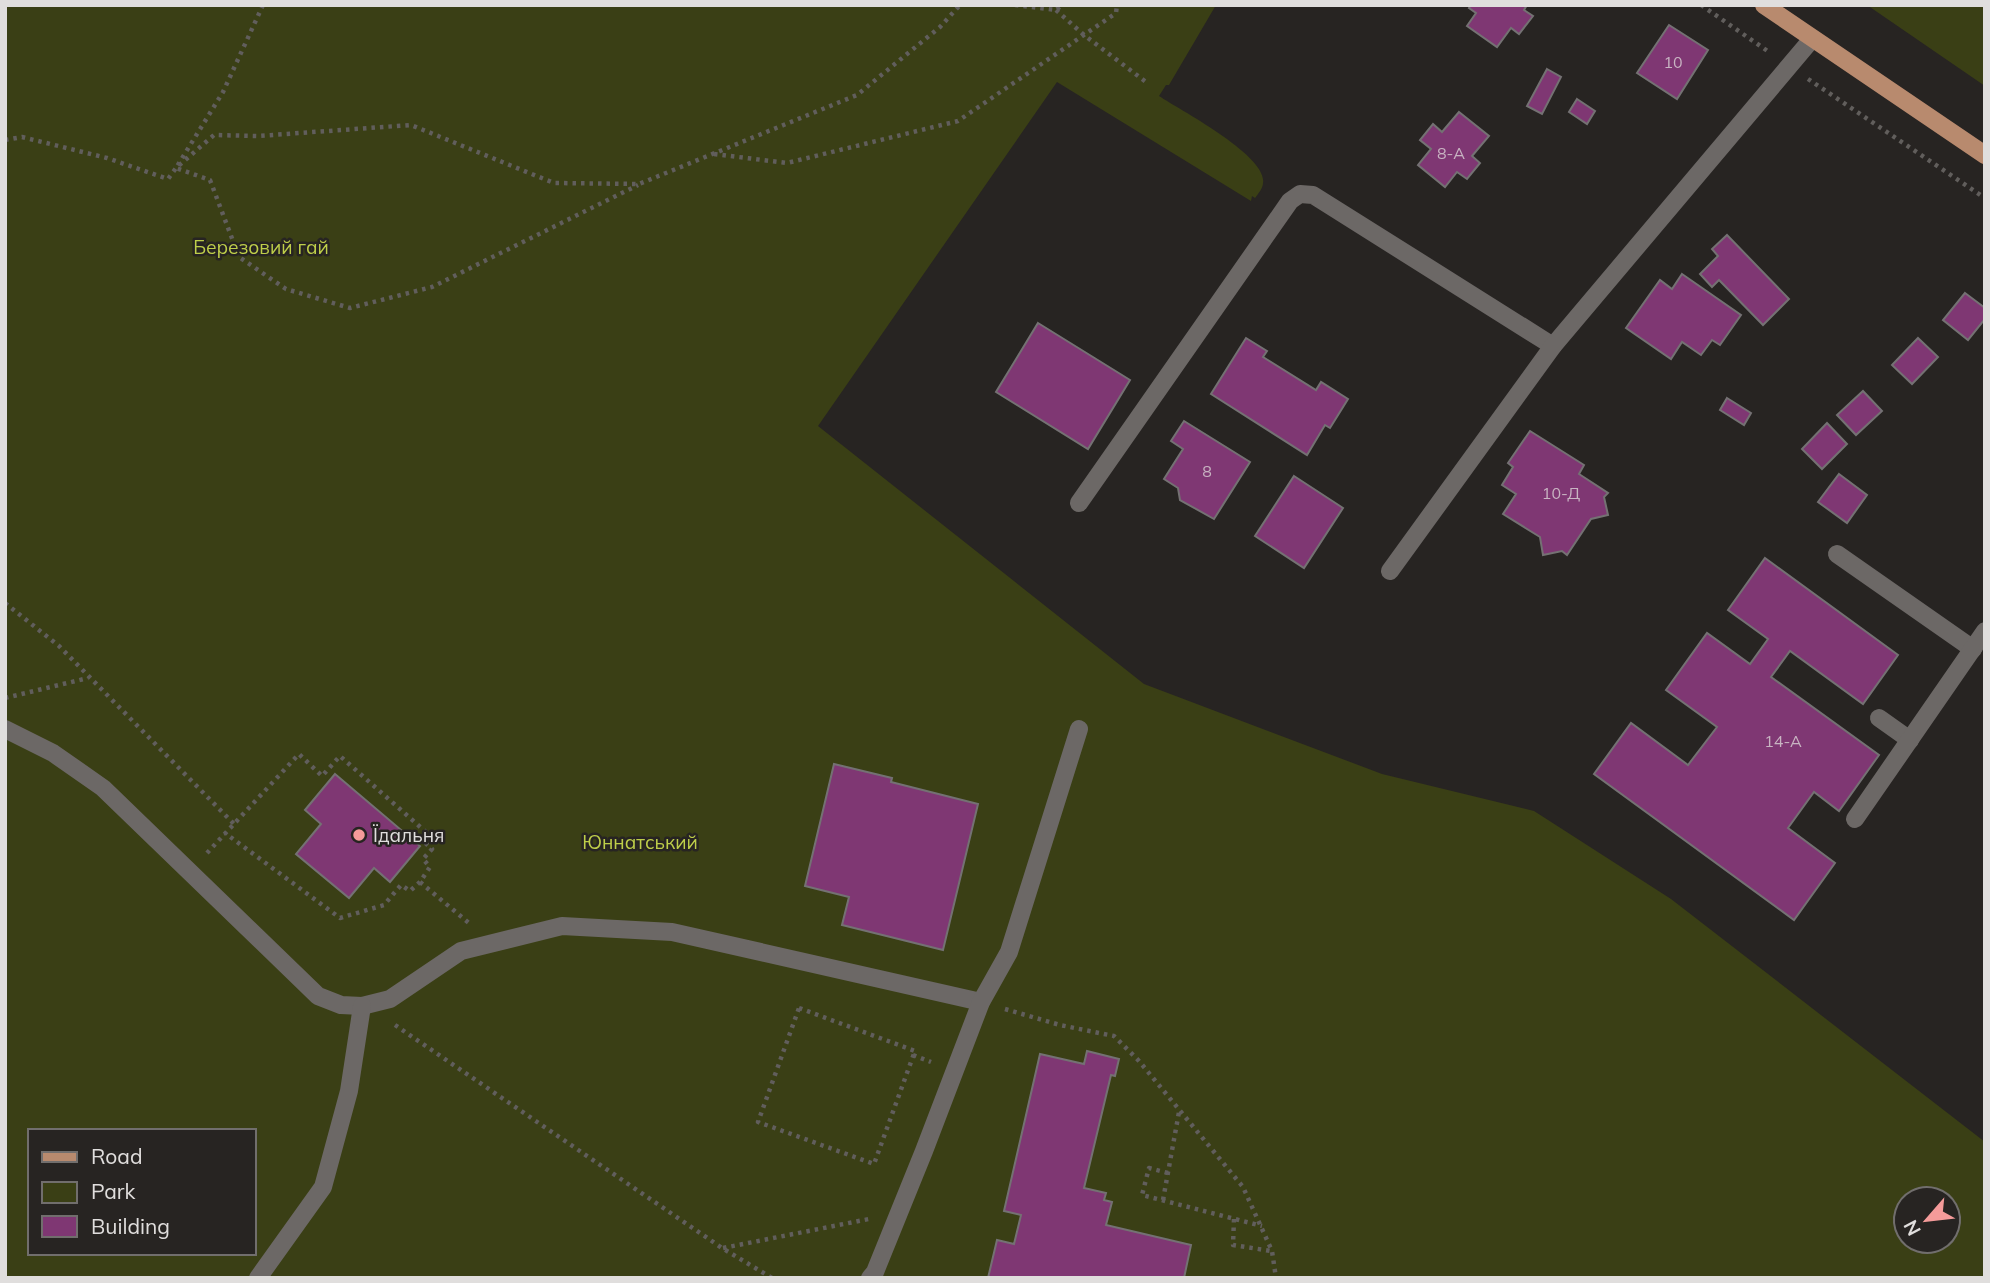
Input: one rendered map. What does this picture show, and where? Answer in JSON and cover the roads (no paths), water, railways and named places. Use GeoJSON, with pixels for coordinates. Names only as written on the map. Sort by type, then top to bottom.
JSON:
{"type":"FeatureCollection","features":[{"type":"Feature","properties":{"kind":"main road"},"geometry":{"type":"LineString","coordinates":[[1764,5],[1985,155]]}},
{"type":"Feature","properties":{"kind":"lane"},"geometry":{"type":"LineString","coordinates":[[1390,571],[1553,346],[1812,39]]}},
{"type":"Feature","properties":{"kind":"lane"},"geometry":{"type":"LineString","coordinates":[[1079,503],[1290,201],[1300,194],[1313,195],[1553,346]]}},
{"type":"Feature","properties":{"kind":"lane"},"geometry":{"type":"LineString","coordinates":[[1837,554],[1980,641],[1855,819]]}},
{"type":"Feature","properties":{"kind":"lane"},"geometry":{"type":"LineString","coordinates":[[1879,718],[1910,740]]}},
{"type":"Feature","properties":{"kind":"lane"},"geometry":{"type":"LineString","coordinates":[[5,729],[53,753],[103,788],[318,996],[341,1005],[362,1006],[390,999],[461,951],[562,926],[672,932],[981,1002]]}},
{"type":"Feature","properties":{"kind":"lane"},"geometry":{"type":"LineString","coordinates":[[870,1278],[981,1002],[1009,952],[1079,729]]}},
{"type":"Feature","properties":{"kind":"lane"},"geometry":{"type":"LineString","coordinates":[[258,1278],[323,1187],[349,1091],[362,1006]]}},
{"type":"Feature","properties":{"kind":"place","name":"Їдальня"},"geometry":{"type":"Point","coordinates":[359,835]}},
{"type":"Feature","properties":{"kind":"park label","name":"Березовий гай"},"geometry":{"type":"Point","coordinates":[261,247]}},
{"type":"Feature","properties":{"kind":"park label","name":"Юннатський"},"geometry":{"type":"Point","coordinates":[640,842]}}]}
